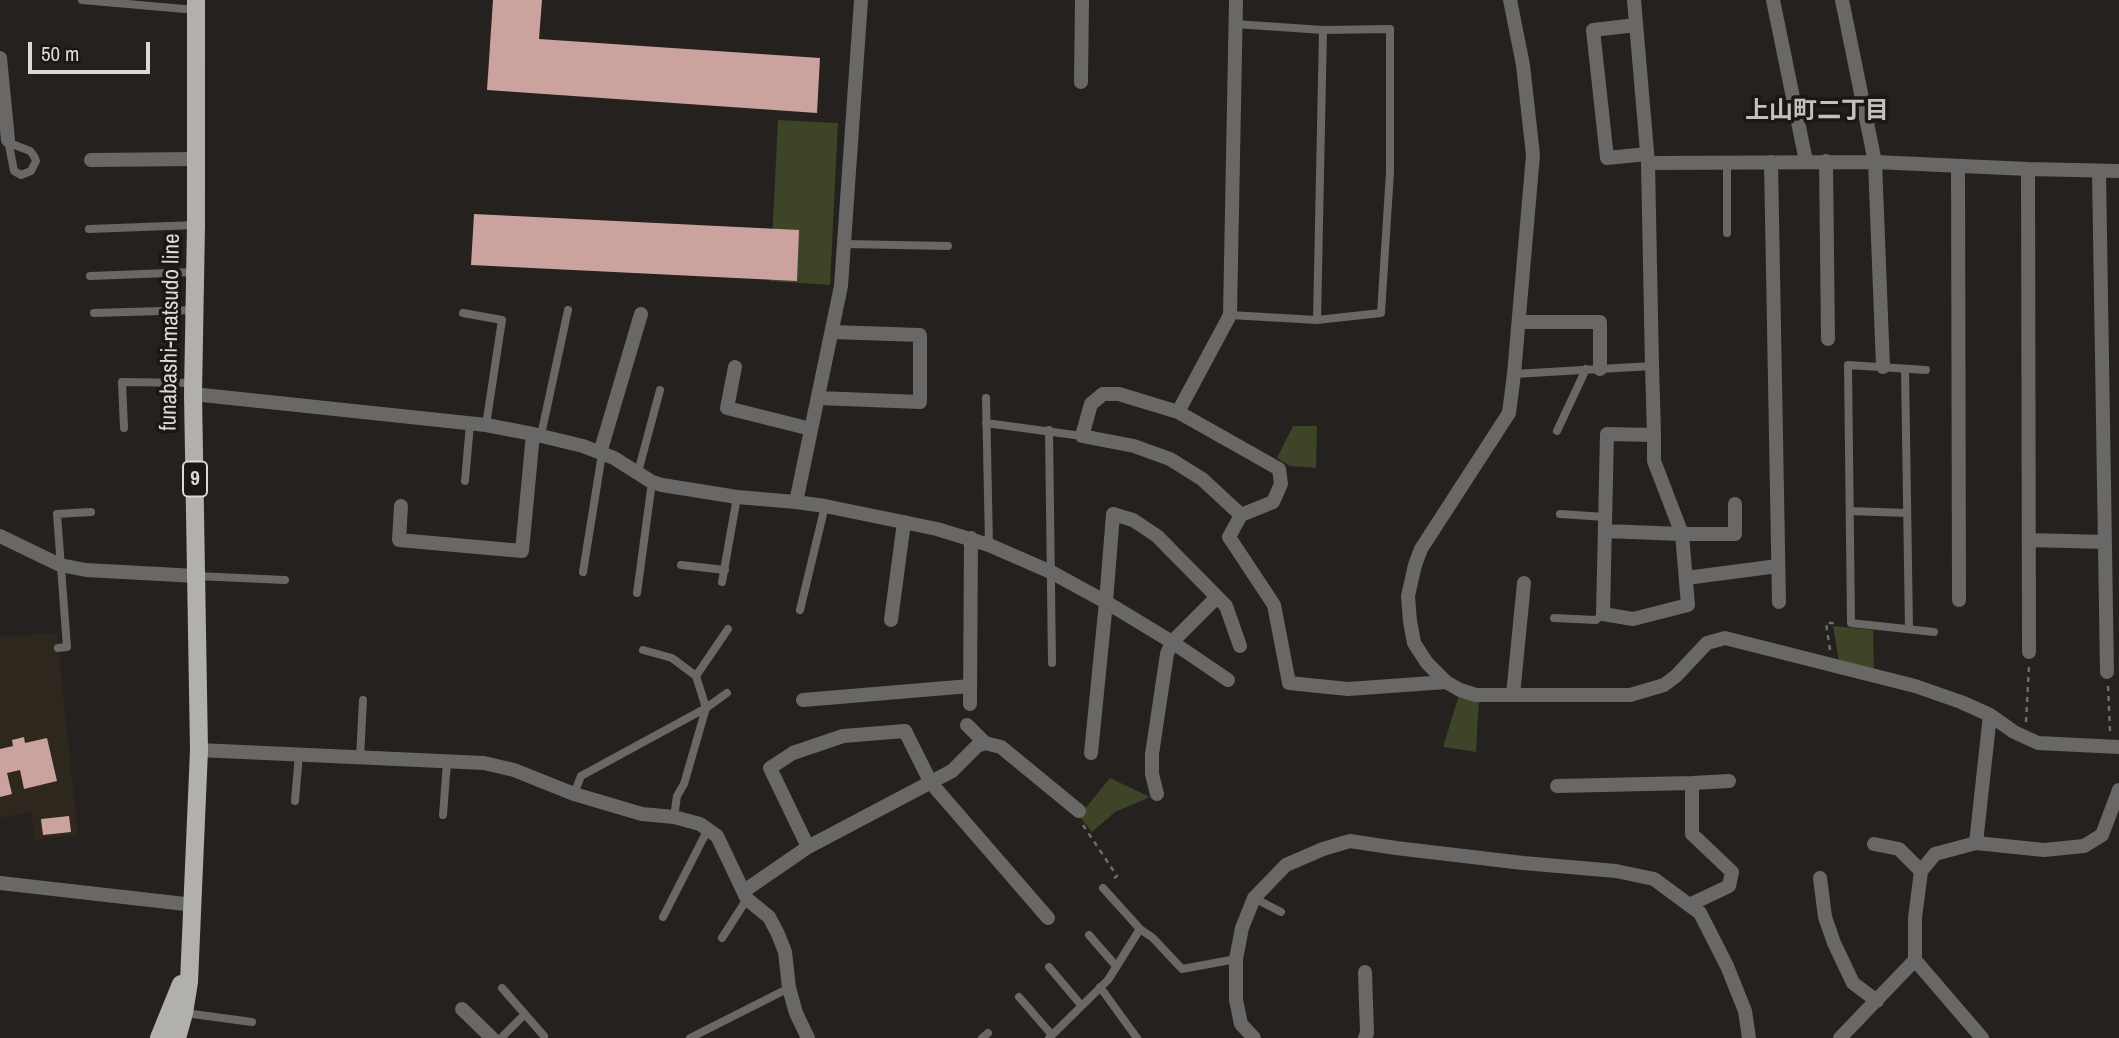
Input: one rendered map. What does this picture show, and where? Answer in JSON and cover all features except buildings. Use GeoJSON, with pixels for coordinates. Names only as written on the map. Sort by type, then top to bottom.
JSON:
{"type":"FeatureCollection","features":[{"type":"Feature","properties":{"kind":"main road","name":"funabashi-matsudo line"},"geometry":{"type":"LineString","coordinates":[[177,1038],[184,1013],[194,905],[199,750],[193,388],[196,5]]}},
{"type":"Feature","properties":{"kind":"main road","name":"funabashi-matsudo line"},"geometry":{"type":"LineString","coordinates":[[159,1038],[177,998],[190,957]]}},
{"type":"Feature","properties":{"kind":"street"},"geometry":{"type":"LineString","coordinates":[[796,502],[841,286],[861,0]]}},
{"type":"Feature","properties":{"kind":"street"},"geometry":{"type":"LineString","coordinates":[[1081,82],[1082,0]]}},
{"type":"Feature","properties":{"kind":"street"},"geometry":{"type":"LineString","coordinates":[[1178,412],[1230,315],[1236,0]]}},
{"type":"Feature","properties":{"kind":"street"},"geometry":{"type":"LineString","coordinates":[[1510,0],[1523,65],[1533,155],[1514,374],[1509,413],[1422,549],[1415,565],[1408,596],[1410,621],[1414,643],[1427,663],[1446,682],[1476,695],[1630,695],[1664,685],[1707,643],[1725,638],[1915,686],[1990,715],[2014,732],[2038,743],[2115,747]]}},
{"type":"Feature","properties":{"kind":"street"},"geometry":{"type":"LineString","coordinates":[[1634,0],[1648,158],[1653,366],[1654,435],[1654,461],[1682,534],[1688,605],[1633,619],[1603,614],[1607,434],[1654,435]]}},
{"type":"Feature","properties":{"kind":"street"},"geometry":{"type":"LineString","coordinates":[[1773,0],[1806,161]]}},
{"type":"Feature","properties":{"kind":"street"},"geometry":{"type":"LineString","coordinates":[[1842,0],[1875,162],[1882,368]]}},
{"type":"Feature","properties":{"kind":"street"},"geometry":{"type":"LineString","coordinates":[[1636,25],[1593,30],[1607,158],[1727,163],[1875,162],[2119,171]]}},
{"type":"Feature","properties":{"kind":"street"},"geometry":{"type":"LineString","coordinates":[[0,58],[8,140]]}},
{"type":"Feature","properties":{"kind":"street"},"geometry":{"type":"LineString","coordinates":[[91,160],[196,159]]}},
{"type":"Feature","properties":{"kind":"street"},"geometry":{"type":"LineString","coordinates":[[1771,162],[1779,602]]}},
{"type":"Feature","properties":{"kind":"street"},"geometry":{"type":"LineString","coordinates":[[1826,162],[1828,339]]}},
{"type":"Feature","properties":{"kind":"street"},"geometry":{"type":"LineString","coordinates":[[1958,166],[1959,600]]}},
{"type":"Feature","properties":{"kind":"street"},"geometry":{"type":"LineString","coordinates":[[2028,169],[2029,652]]}},
{"type":"Feature","properties":{"kind":"street"},"geometry":{"type":"LineString","coordinates":[[2099,171],[2107,672]]}},
{"type":"Feature","properties":{"kind":"street"},"geometry":{"type":"LineString","coordinates":[[601,454],[641,314]]}},
{"type":"Feature","properties":{"kind":"street"},"geometry":{"type":"LineString","coordinates":[[1519,322],[1600,322],[1593,369]]}},
{"type":"Feature","properties":{"kind":"street"},"geometry":{"type":"LineString","coordinates":[[818,398],[920,402],[920,335],[833,332]]}},
{"type":"Feature","properties":{"kind":"street"},"geometry":{"type":"LineString","coordinates":[[735,368],[727,408],[811,429]]}},
{"type":"Feature","properties":{"kind":"street"},"geometry":{"type":"LineString","coordinates":[[193,388],[486,425],[583,446],[614,458],[652,482],[737,497],[825,506],[971,538],[1051,572],[1106,602],[1228,680]]}},
{"type":"Feature","properties":{"kind":"street"},"geometry":{"type":"LineString","coordinates":[[1241,515],[1202,479],[1170,459],[1134,446],[1082,436],[1091,404],[1104,394],[1119,394],[1178,412],[1279,469],[1281,484],[1273,502],[1241,515],[1229,537],[1274,605],[1289,683],[1348,689],[1446,682]]}},
{"type":"Feature","properties":{"kind":"street"},"geometry":{"type":"LineString","coordinates":[[401,506],[399,540],[522,551],[537,435]]}},
{"type":"Feature","properties":{"kind":"street"},"geometry":{"type":"LineString","coordinates":[[1605,524],[1682,534],[1735,534],[1735,504]]}},
{"type":"Feature","properties":{"kind":"street"},"geometry":{"type":"LineString","coordinates":[[1091,753],[1113,514],[1133,520],[1157,536],[1226,606],[1240,646]]}},
{"type":"Feature","properties":{"kind":"street"},"geometry":{"type":"LineString","coordinates":[[891,620],[904,522]]}},
{"type":"Feature","properties":{"kind":"street"},"geometry":{"type":"LineString","coordinates":[[0,536],[60,565],[86,570],[196,576]]}},
{"type":"Feature","properties":{"kind":"street"},"geometry":{"type":"LineString","coordinates":[[970,705],[971,538]]}},
{"type":"Feature","properties":{"kind":"street"},"geometry":{"type":"LineString","coordinates":[[2029,540],[2105,542]]}},
{"type":"Feature","properties":{"kind":"street"},"geometry":{"type":"LineString","coordinates":[[1686,579],[1778,566]]}},
{"type":"Feature","properties":{"kind":"street"},"geometry":{"type":"LineString","coordinates":[[1513,695],[1524,583]]}},
{"type":"Feature","properties":{"kind":"street"},"geometry":{"type":"LineString","coordinates":[[1157,794],[1152,774],[1152,754],[1167,654],[1172,642],[1217,597]]}},
{"type":"Feature","properties":{"kind":"street"},"geometry":{"type":"LineString","coordinates":[[803,700],[970,687]]}},
{"type":"Feature","properties":{"kind":"street"},"geometry":{"type":"LineString","coordinates":[[1976,843],[1990,715]]}},
{"type":"Feature","properties":{"kind":"street"},"geometry":{"type":"LineString","coordinates":[[967,725],[985,743],[1001,747],[1079,811]]}},
{"type":"Feature","properties":{"kind":"street"},"geometry":{"type":"LineString","coordinates":[[808,848],[770,768],[793,753],[843,736],[905,731],[931,783],[1048,918]]}},
{"type":"Feature","properties":{"kind":"street"},"geometry":{"type":"LineString","coordinates":[[746,895],[808,848],[952,771],[977,746],[985,743]]}},
{"type":"Feature","properties":{"kind":"street"},"geometry":{"type":"LineString","coordinates":[[199,750],[484,763],[514,770],[574,794],[642,814],[674,817],[700,824],[717,836],[746,895],[769,917],[778,934],[785,952],[789,988],[796,1013],[808,1038]]}},
{"type":"Feature","properties":{"kind":"street"},"geometry":{"type":"LineString","coordinates":[[1557,786],[1729,781]]}},
{"type":"Feature","properties":{"kind":"street"},"geometry":{"type":"LineString","coordinates":[[1689,905],[1730,886],[1732,872],[1692,834],[1692,783]]}},
{"type":"Feature","properties":{"kind":"street"},"geometry":{"type":"LineString","coordinates":[[2102,835],[2119,789]]}},
{"type":"Feature","properties":{"kind":"street"},"geometry":{"type":"LineString","coordinates":[[1982,1038],[1915,960],[1915,918],[1922,871],[1935,854],[1976,843],[2044,850],[2084,846],[2102,835],[2119,830]]}},
{"type":"Feature","properties":{"kind":"street"},"geometry":{"type":"LineString","coordinates":[[1254,1038],[1241,1024],[1236,1000],[1236,959],[1242,928],[1254,898],[1286,865],[1350,841],[1523,863],[1616,871],[1654,879],[1700,913],[1727,966],[1745,1011],[1749,1038]]}},
{"type":"Feature","properties":{"kind":"street"},"geometry":{"type":"LineString","coordinates":[[1874,844],[1899,849],[1922,871]]}},
{"type":"Feature","properties":{"kind":"street"},"geometry":{"type":"LineString","coordinates":[[1820,878],[1825,917],[1834,943],[1853,983],[1877,1001]]}},
{"type":"Feature","properties":{"kind":"street"},"geometry":{"type":"LineString","coordinates":[[0,883],[194,905]]}},
{"type":"Feature","properties":{"kind":"street"},"geometry":{"type":"LineString","coordinates":[[1840,1038],[1915,960]]}},
{"type":"Feature","properties":{"kind":"street"},"geometry":{"type":"LineString","coordinates":[[1365,1038],[1366,972]]}},
{"type":"Feature","properties":{"kind":"street"},"geometry":{"type":"LineString","coordinates":[[462,1009],[482,1034]]}},
{"type":"Feature","properties":{"kind":"lane"},"geometry":{"type":"LineString","coordinates":[[82,0],[196,5]]}},
{"type":"Feature","properties":{"kind":"lane"},"geometry":{"type":"LineString","coordinates":[[1230,315],[1317,320],[1381,313],[1390,172],[1390,29],[1323,30],[1235,24]]}},
{"type":"Feature","properties":{"kind":"lane"},"geometry":{"type":"LineString","coordinates":[[1317,320],[1323,30]]}},
{"type":"Feature","properties":{"kind":"lane"},"geometry":{"type":"LineString","coordinates":[[8,140],[30,151],[34,156],[35,166],[26,174],[20,175],[14,171],[8,140]]}},
{"type":"Feature","properties":{"kind":"lane"},"geometry":{"type":"LineString","coordinates":[[1727,163],[1727,233]]}},
{"type":"Feature","properties":{"kind":"lane"},"geometry":{"type":"LineString","coordinates":[[89,229],[196,225]]}},
{"type":"Feature","properties":{"kind":"lane"},"geometry":{"type":"LineString","coordinates":[[846,244],[948,246]]}},
{"type":"Feature","properties":{"kind":"lane"},"geometry":{"type":"LineString","coordinates":[[90,276],[195,272]]}},
{"type":"Feature","properties":{"kind":"lane"},"geometry":{"type":"LineString","coordinates":[[94,313],[195,310]]}},
{"type":"Feature","properties":{"kind":"lane"},"geometry":{"type":"LineString","coordinates":[[537,435],[568,310]]}},
{"type":"Feature","properties":{"kind":"lane"},"geometry":{"type":"LineString","coordinates":[[463,313],[502,320],[486,425]]}},
{"type":"Feature","properties":{"kind":"lane"},"geometry":{"type":"LineString","coordinates":[[1926,370],[1848,365],[1852,623],[1934,632]]}},
{"type":"Feature","properties":{"kind":"lane"},"geometry":{"type":"LineString","coordinates":[[1514,374],[1653,366]]}},
{"type":"Feature","properties":{"kind":"lane"},"geometry":{"type":"LineString","coordinates":[[1557,431],[1593,369]]}},
{"type":"Feature","properties":{"kind":"lane"},"geometry":{"type":"LineString","coordinates":[[1905,369],[1909,629]]}},
{"type":"Feature","properties":{"kind":"lane"},"geometry":{"type":"LineString","coordinates":[[124,428],[122,382],[193,388]]}},
{"type":"Feature","properties":{"kind":"lane"},"geometry":{"type":"LineString","coordinates":[[638,472],[660,390]]}},
{"type":"Feature","properties":{"kind":"lane"},"geometry":{"type":"LineString","coordinates":[[986,398],[989,545]]}},
{"type":"Feature","properties":{"kind":"lane"},"geometry":{"type":"LineString","coordinates":[[986,422],[1082,436]]}},
{"type":"Feature","properties":{"kind":"lane"},"geometry":{"type":"LineString","coordinates":[[465,481],[470,424]]}},
{"type":"Feature","properties":{"kind":"lane"},"geometry":{"type":"LineString","coordinates":[[1049,430],[1052,663]]}},
{"type":"Feature","properties":{"kind":"lane"},"geometry":{"type":"LineString","coordinates":[[583,572],[601,454]]}},
{"type":"Feature","properties":{"kind":"lane"},"geometry":{"type":"LineString","coordinates":[[636,593],[652,482]]}},
{"type":"Feature","properties":{"kind":"lane"},"geometry":{"type":"LineString","coordinates":[[722,582],[737,497]]}},
{"type":"Feature","properties":{"kind":"lane"},"geometry":{"type":"LineString","coordinates":[[800,610],[825,506]]}},
{"type":"Feature","properties":{"kind":"lane"},"geometry":{"type":"LineString","coordinates":[[58,648],[67,647],[57,514],[91,512]]}},
{"type":"Feature","properties":{"kind":"lane"},"geometry":{"type":"LineString","coordinates":[[1850,512],[1907,513]]}},
{"type":"Feature","properties":{"kind":"lane"},"geometry":{"type":"LineString","coordinates":[[1560,514],[1605,524]]}},
{"type":"Feature","properties":{"kind":"lane"},"geometry":{"type":"LineString","coordinates":[[0,527],[0,536]]}},
{"type":"Feature","properties":{"kind":"lane"},"geometry":{"type":"LineString","coordinates":[[681,565],[725,570]]}},
{"type":"Feature","properties":{"kind":"lane"},"geometry":{"type":"LineString","coordinates":[[196,576],[285,580]]}},
{"type":"Feature","properties":{"kind":"lane"},"geometry":{"type":"LineString","coordinates":[[1554,618],[1596,620],[1603,614]]}},
{"type":"Feature","properties":{"kind":"lane"},"geometry":{"type":"LineString","coordinates":[[696,676],[728,629]]}},
{"type":"Feature","properties":{"kind":"lane"},"geometry":{"type":"LineString","coordinates":[[643,650],[672,658],[696,676],[706,708],[684,784],[677,796],[674,817]]}},
{"type":"Feature","properties":{"kind":"lane"},"geometry":{"type":"LineString","coordinates":[[574,794],[581,776],[706,708],[727,693]]}},
{"type":"Feature","properties":{"kind":"lane"},"geometry":{"type":"LineString","coordinates":[[360,758],[363,700]]}},
{"type":"Feature","properties":{"kind":"lane"},"geometry":{"type":"LineString","coordinates":[[295,802],[299,754]]}},
{"type":"Feature","properties":{"kind":"lane"},"geometry":{"type":"LineString","coordinates":[[443,815],[447,762]]}},
{"type":"Feature","properties":{"kind":"lane"},"geometry":{"type":"LineString","coordinates":[[663,917],[708,829]]}},
{"type":"Feature","properties":{"kind":"lane"},"geometry":{"type":"LineString","coordinates":[[1103,888],[1140,929],[1153,937],[1182,969],[1236,959]]}},
{"type":"Feature","properties":{"kind":"lane"},"geometry":{"type":"LineString","coordinates":[[722,939],[746,895]]}},
{"type":"Feature","properties":{"kind":"lane"},"geometry":{"type":"LineString","coordinates":[[1254,898],[1281,912]]}},
{"type":"Feature","properties":{"kind":"lane"},"geometry":{"type":"LineString","coordinates":[[1019,997],[1051,1036],[1108,980],[1140,929]]}},
{"type":"Feature","properties":{"kind":"lane"},"geometry":{"type":"LineString","coordinates":[[1089,935],[1116,966]]}},
{"type":"Feature","properties":{"kind":"lane"},"geometry":{"type":"LineString","coordinates":[[1049,967],[1081,1005]]}},
{"type":"Feature","properties":{"kind":"lane"},"geometry":{"type":"LineString","coordinates":[[1100,987],[1137,1038]]}},
{"type":"Feature","properties":{"kind":"lane"},"geometry":{"type":"LineString","coordinates":[[502,988],[544,1036]]}},
{"type":"Feature","properties":{"kind":"lane"},"geometry":{"type":"LineString","coordinates":[[690,1038],[789,988]]}},
{"type":"Feature","properties":{"kind":"lane"},"geometry":{"type":"LineString","coordinates":[[184,1013],[252,1022]]}},
{"type":"Feature","properties":{"kind":"lane"},"geometry":{"type":"LineString","coordinates":[[501,1038],[525,1014]]}},
{"type":"Feature","properties":{"kind":"path"},"geometry":{"type":"LineString","coordinates":[[1832,666],[1826,623],[1852,623]]}},
{"type":"Feature","properties":{"kind":"path"},"geometry":{"type":"LineString","coordinates":[[2026,737],[2029,652]]}},
{"type":"Feature","properties":{"kind":"path"},"geometry":{"type":"LineString","coordinates":[[2107,672],[2115,747]]}},
{"type":"Feature","properties":{"kind":"path"},"geometry":{"type":"LineString","coordinates":[[1079,811],[1076,816],[1089,831],[1117,876]]}},
{"type":"Feature","properties":{"kind":"shaded area"},"geometry":{"type":"Polygon","coordinates":[[[57,633],[78,835],[35,840],[31,812],[0,818],[0,637],[57,633]]]}},
{"type":"Feature","properties":{"kind":"green space"},"geometry":{"type":"Polygon","coordinates":[[[778,120],[838,123],[830,285],[770,281],[778,120]]]}},
{"type":"Feature","properties":{"kind":"green space"},"geometry":{"type":"Polygon","coordinates":[[[1293,426],[1317,426],[1316,468],[1290,466],[1277,458],[1293,426]]]}},
{"type":"Feature","properties":{"kind":"green space"},"geometry":{"type":"Polygon","coordinates":[[[1833,626],[1873,630],[1874,669],[1839,661],[1833,626]]]}},
{"type":"Feature","properties":{"kind":"green space"},"geometry":{"type":"Polygon","coordinates":[[[1459,695],[1479,699],[1476,752],[1443,747],[1459,695]]]}},
{"type":"Feature","properties":{"kind":"green space"},"geometry":{"type":"Polygon","coordinates":[[[1110,778],[1150,797],[1115,812],[1092,832],[1079,816],[1110,778]]]}},
{"type":"Feature","properties":{"kind":"district","name":"上山町二丁目"},"geometry":{"type":"Point","coordinates":[1817,112]}}]}
